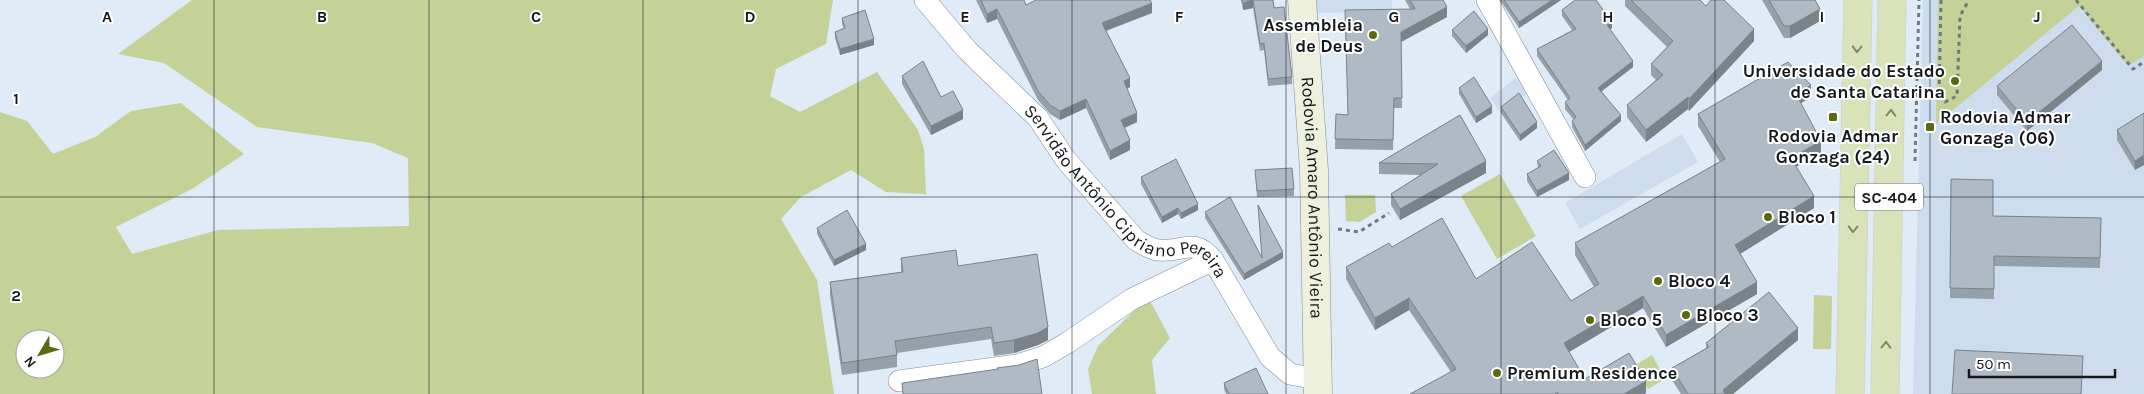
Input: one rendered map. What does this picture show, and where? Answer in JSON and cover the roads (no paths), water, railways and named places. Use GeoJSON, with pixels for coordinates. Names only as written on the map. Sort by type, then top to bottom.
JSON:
{"type":"FeatureCollection","features":[{"type":"Feature","properties":{"kind":"main road","name":"Rodovia Amaro Antônio Vieira"},"geometry":{"type":"LineString","coordinates":[[1302,0],[1311,111],[1315,225],[1317,387]]}},
{"type":"Feature","properties":{"kind":"main road","name":"SC-404"},"geometry":{"type":"LineString","coordinates":[[1850,394],[1858,0]]}},
{"type":"Feature","properties":{"kind":"main road","name":"SC-404"},"geometry":{"type":"LineString","coordinates":[[1886,394],[1892,0]]}},
{"type":"Feature","properties":{"kind":"street","name":"Servidão Antônio Cipriano Pereira"},"geometry":{"type":"LineString","coordinates":[[925,0],[967,50],[1038,118],[1066,160],[1136,240],[1147,247],[1159,250],[1194,246],[1205,250],[1213,260],[1270,356],[1290,374],[1317,387]]}},
{"type":"Feature","properties":{"kind":"street"},"geometry":{"type":"LineString","coordinates":[[1487,0],[1585,177]]}},
{"type":"Feature","properties":{"kind":"street"},"geometry":{"type":"LineString","coordinates":[[899,381],[1017,365],[1043,357],[1068,343],[1132,299],[1213,260]]}},
{"type":"Feature","properties":{"kind":"place","name":"Assembleia de Deus"},"geometry":{"type":"Point","coordinates":[1373,35]}},
{"type":"Feature","properties":{"kind":"place","name":"Universidade do Estado de Santa Catarina"},"geometry":{"type":"Point","coordinates":[1955,81]}},
{"type":"Feature","properties":{"kind":"place","name":"Rodovia Admar Gonzaga (24)"},"geometry":{"type":"Point","coordinates":[1833,117]}},
{"type":"Feature","properties":{"kind":"place","name":"Rodovia Admar Gonzaga (06)"},"geometry":{"type":"Point","coordinates":[1930,127]}},
{"type":"Feature","properties":{"kind":"place","name":"Bloco 1"},"geometry":{"type":"Point","coordinates":[1768,217]}},
{"type":"Feature","properties":{"kind":"place","name":"Bloco 4"},"geometry":{"type":"Point","coordinates":[1658,281]}},
{"type":"Feature","properties":{"kind":"place","name":"Bloco 3"},"geometry":{"type":"Point","coordinates":[1686,315]}},
{"type":"Feature","properties":{"kind":"place","name":"Bloco 5"},"geometry":{"type":"Point","coordinates":[1590,320]}},
{"type":"Feature","properties":{"kind":"place","name":"Premium Residence"},"geometry":{"type":"Point","coordinates":[1497,373]}}]}
